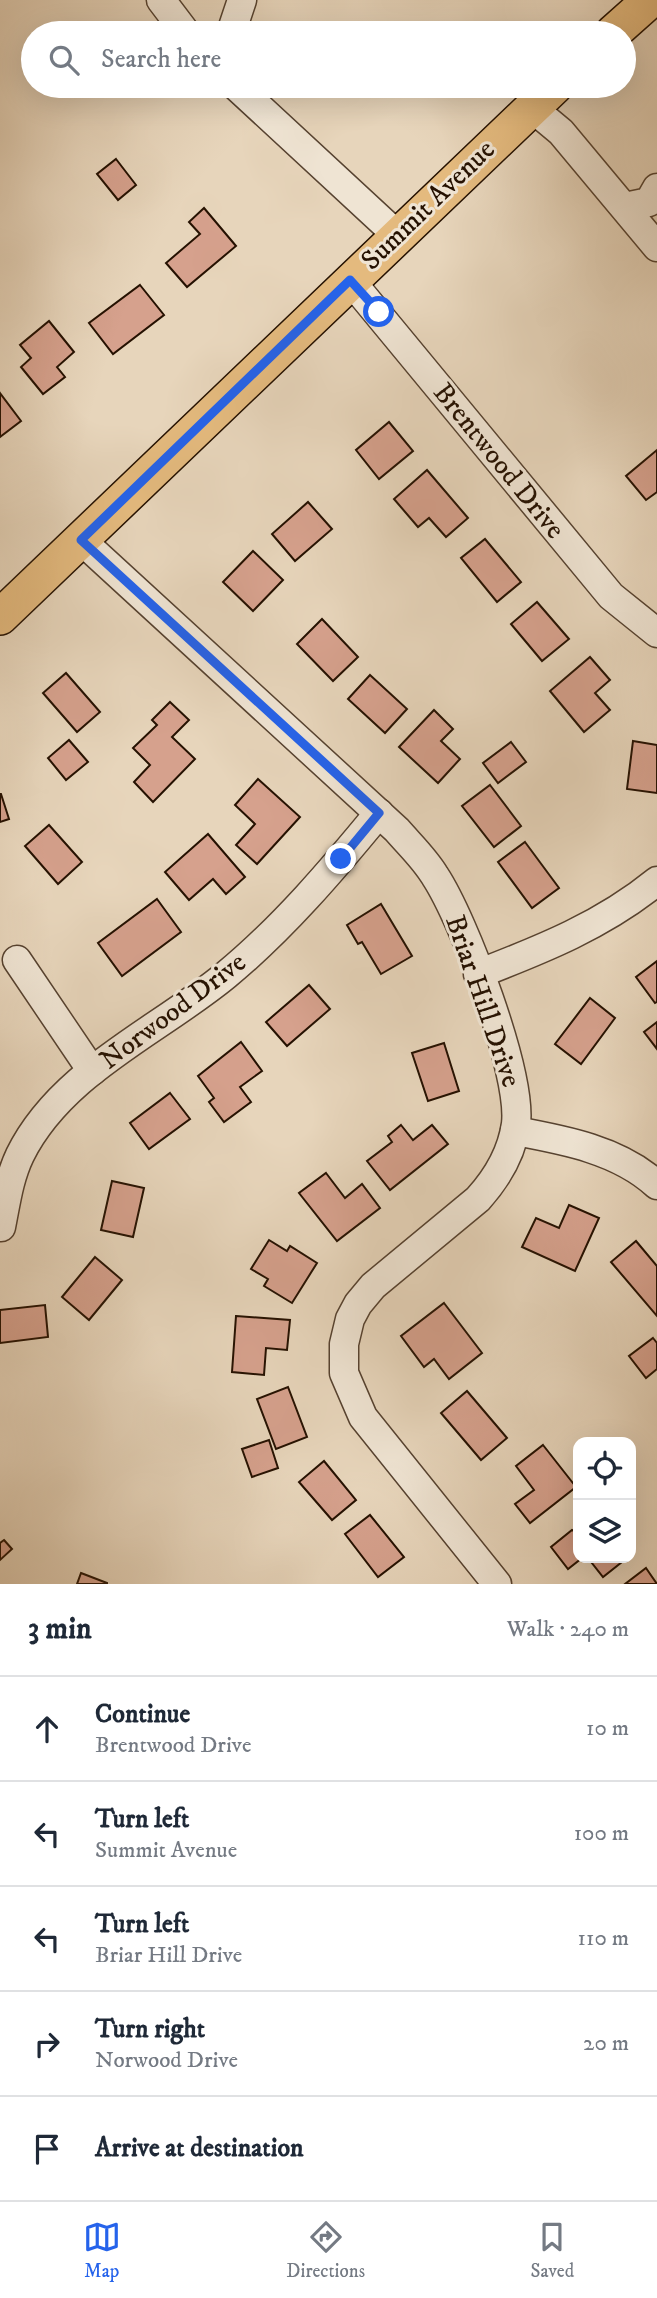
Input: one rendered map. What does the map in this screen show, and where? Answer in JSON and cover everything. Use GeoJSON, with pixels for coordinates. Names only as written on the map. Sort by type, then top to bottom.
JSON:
{"type":"FeatureCollection","features":[{"type":"Feature","properties":{"kind":"main road"},"geometry":{"type":"LineString","coordinates":[[626,21],[650,0]]}},
{"type":"Feature","properties":{"kind":"main road","name":"Summit Avenue"},"geometry":{"type":"LineString","coordinates":[[0,617],[542,98]]}},
{"type":"Feature","properties":{"kind":"street"},"geometry":{"type":"LineString","coordinates":[[161,0],[177,21]]}},
{"type":"Feature","properties":{"kind":"street"},"geometry":{"type":"LineString","coordinates":[[235,21],[242,0]]}},
{"type":"Feature","properties":{"kind":"street"},"geometry":{"type":"LineString","coordinates":[[249,98],[397,236]]}},
{"type":"Feature","properties":{"kind":"street"},"geometry":{"type":"LineString","coordinates":[[544,98],[561,132],[657,247]]}},
{"type":"Feature","properties":{"kind":"street"},"geometry":{"type":"LineString","coordinates":[[625,207],[649,202],[657,188]]}},
{"type":"Feature","properties":{"kind":"street","name":"Brentwood Drive"},"geometry":{"type":"LineString","coordinates":[[350,280],[603,586],[626,610],[657,632]]}},
{"type":"Feature","properties":{"kind":"street","name":"Briar Hill Drive"},"geometry":{"type":"LineString","coordinates":[[81,540],[379,813],[435,874],[478,974],[517,1093],[514,1131],[508,1155],[491,1185],[478,1199],[373,1286],[350,1319],[345,1344],[344,1373],[348,1388],[363,1417],[498,1584]]}},
{"type":"Feature","properties":{"kind":"street","name":"Norwood Drive"},"geometry":{"type":"LineString","coordinates":[[1,1227],[8,1186],[19,1157],[38,1124],[92,1071],[188,1006],[237,965],[341,859],[379,813]]}},
{"type":"Feature","properties":{"kind":"street"},"geometry":{"type":"LineString","coordinates":[[478,974],[569,939],[613,914],[657,881]]}},
{"type":"Feature","properties":{"kind":"street"},"geometry":{"type":"LineString","coordinates":[[17,960],[92,1071]]}},
{"type":"Feature","properties":{"kind":"street"},"geometry":{"type":"LineString","coordinates":[[514,1131],[572,1142],[610,1157],[657,1185]]}},
{"type":"Feature","properties":{"kind":"building"},"geometry":{"type":"Polygon","coordinates":[[[116,159],[136,185],[118,200],[97,174],[116,159]]]}},
{"type":"Feature","properties":{"kind":"building"},"geometry":{"type":"Polygon","coordinates":[[[204,208],[236,246],[187,287],[166,263],[200,234],[189,222],[204,208]]]}},
{"type":"Feature","properties":{"kind":"building"},"geometry":{"type":"Polygon","coordinates":[[[140,285],[164,315],[113,354],[89,323],[140,285]]]}},
{"type":"Feature","properties":{"kind":"building"},"geometry":{"type":"Polygon","coordinates":[[[49,321],[74,352],[57,367],[65,377],[43,394],[21,367],[31,358],[20,345],[49,321]]]}},
{"type":"Feature","properties":{"kind":"building"},"geometry":{"type":"Polygon","coordinates":[[[0,393],[21,421],[0,437],[0,393]]]}},
{"type":"Feature","properties":{"kind":"building"},"geometry":{"type":"Polygon","coordinates":[[[389,422],[413,451],[379,479],[356,450],[389,422]]]}},
{"type":"Feature","properties":{"kind":"building"},"geometry":{"type":"Polygon","coordinates":[[[657,450],[657,492],[646,500],[626,476],[657,450]]]}},
{"type":"Feature","properties":{"kind":"building"},"geometry":{"type":"Polygon","coordinates":[[[427,470],[468,518],[446,537],[429,518],[418,527],[394,499],[427,470]]]}},
{"type":"Feature","properties":{"kind":"building"},"geometry":{"type":"Polygon","coordinates":[[[308,502],[332,529],[295,561],[272,534],[308,502]]]}},
{"type":"Feature","properties":{"kind":"building"},"geometry":{"type":"Polygon","coordinates":[[[485,539],[521,582],[497,602],[461,558],[485,539]]]}},
{"type":"Feature","properties":{"kind":"building"},"geometry":{"type":"Polygon","coordinates":[[[253,551],[283,580],[253,611],[223,582],[253,551]]]}},
{"type":"Feature","properties":{"kind":"building"},"geometry":{"type":"Polygon","coordinates":[[[537,602],[569,639],[542,661],[511,624],[537,602]]]}},
{"type":"Feature","properties":{"kind":"building"},"geometry":{"type":"Polygon","coordinates":[[[322,619],[358,657],[333,681],[297,644],[322,619]]]}},
{"type":"Feature","properties":{"kind":"building"},"geometry":{"type":"Polygon","coordinates":[[[590,657],[610,680],[595,693],[610,710],[584,732],[550,691],[590,657]]]}},
{"type":"Feature","properties":{"kind":"building"},"geometry":{"type":"Polygon","coordinates":[[[66,673],[100,712],[77,732],[43,693],[66,673]]]}},
{"type":"Feature","properties":{"kind":"building"},"geometry":{"type":"Polygon","coordinates":[[[370,675],[407,709],[385,733],[348,699],[370,675]]]}},
{"type":"Feature","properties":{"kind":"building"},"geometry":{"type":"Polygon","coordinates":[[[170,702],[189,720],[172,737],[195,759],[153,802],[134,782],[150,765],[133,748],[157,725],[152,720],[170,702]]]}},
{"type":"Feature","properties":{"kind":"building"},"geometry":{"type":"Polygon","coordinates":[[[434,710],[453,729],[441,741],[460,759],[438,783],[399,747],[434,710]]]}},
{"type":"Feature","properties":{"kind":"building"},"geometry":{"type":"Polygon","coordinates":[[[69,740],[88,762],[66,780],[48,758],[69,740]]]}},
{"type":"Feature","properties":{"kind":"building"},"geometry":{"type":"Polygon","coordinates":[[[633,741],[657,745],[657,793],[627,789],[633,741]]]}},
{"type":"Feature","properties":{"kind":"building"},"geometry":{"type":"Polygon","coordinates":[[[511,742],[526,762],[498,783],[483,763],[511,742]]]}},
{"type":"Feature","properties":{"kind":"building"},"geometry":{"type":"Polygon","coordinates":[[[258,779],[300,817],[257,864],[236,845],[255,824],[235,805],[258,779]]]}},
{"type":"Feature","properties":{"kind":"building"},"geometry":{"type":"Polygon","coordinates":[[[490,785],[521,826],[494,847],[462,806],[490,785]]]}},
{"type":"Feature","properties":{"kind":"building"},"geometry":{"type":"Polygon","coordinates":[[[0,794],[9,819],[0,822],[0,794]]]}},
{"type":"Feature","properties":{"kind":"building"},"geometry":{"type":"Polygon","coordinates":[[[49,825],[82,862],[58,884],[25,846],[49,825]]]}},
{"type":"Feature","properties":{"kind":"building"},"geometry":{"type":"Polygon","coordinates":[[[208,834],[245,877],[226,894],[213,879],[189,900],[165,872],[208,834]]]}},
{"type":"Feature","properties":{"kind":"building"},"geometry":{"type":"Polygon","coordinates":[[[525,842],[559,888],[532,908],[498,862],[525,842]]]}},
{"type":"Feature","properties":{"kind":"building"},"geometry":{"type":"Polygon","coordinates":[[[157,899],[181,932],[122,976],[98,943],[157,899]]]}},
{"type":"Feature","properties":{"kind":"building"},"geometry":{"type":"Polygon","coordinates":[[[381,904],[412,956],[381,974],[362,942],[358,944],[347,925],[381,904]]]}},
{"type":"Feature","properties":{"kind":"building"},"geometry":{"type":"Polygon","coordinates":[[[657,961],[657,1002],[655,1003],[636,977],[657,961]]]}},
{"type":"Feature","properties":{"kind":"building"},"geometry":{"type":"Polygon","coordinates":[[[309,985],[330,1009],[287,1046],[266,1022],[309,985]]]}},
{"type":"Feature","properties":{"kind":"building"},"geometry":{"type":"Polygon","coordinates":[[[590,998],[615,1018],[581,1064],[555,1044],[590,998]]]}},
{"type":"Feature","properties":{"kind":"building"},"geometry":{"type":"Polygon","coordinates":[[[657,1022],[657,1049],[644,1032],[657,1022]]]}},
{"type":"Feature","properties":{"kind":"building"},"geometry":{"type":"Polygon","coordinates":[[[241,1042],[262,1071],[240,1087],[251,1102],[224,1122],[209,1102],[214,1098],[198,1076],[241,1042]]]}},
{"type":"Feature","properties":{"kind":"building"},"geometry":{"type":"Polygon","coordinates":[[[444,1043],[459,1091],[428,1101],[412,1053],[444,1043]]]}},
{"type":"Feature","properties":{"kind":"building"},"geometry":{"type":"Polygon","coordinates":[[[170,1093],[190,1119],[149,1149],[130,1123],[170,1093]]]}},
{"type":"Feature","properties":{"kind":"building"},"geometry":{"type":"Polygon","coordinates":[[[401,1125],[413,1140],[432,1125],[448,1144],[390,1190],[367,1161],[392,1142],[388,1136],[401,1125]]]}},
{"type":"Feature","properties":{"kind":"building"},"geometry":{"type":"Polygon","coordinates":[[[326,1173],[345,1198],[362,1184],[380,1208],[337,1241],[299,1193],[326,1173]]]}},
{"type":"Feature","properties":{"kind":"building"},"geometry":{"type":"Polygon","coordinates":[[[112,1181],[144,1188],[133,1237],[101,1230],[112,1181]]]}},
{"type":"Feature","properties":{"kind":"building"},"geometry":{"type":"Polygon","coordinates":[[[569,1205],[599,1218],[575,1271],[522,1247],[536,1218],[559,1228],[569,1205]]]}},
{"type":"Feature","properties":{"kind":"building"},"geometry":{"type":"Polygon","coordinates":[[[269,1240],[287,1251],[290,1246],[317,1263],[292,1303],[264,1286],[268,1279],[251,1269],[269,1240]]]}},
{"type":"Feature","properties":{"kind":"building"},"geometry":{"type":"Polygon","coordinates":[[[636,1241],[657,1266],[657,1316],[611,1262],[636,1241]]]}},
{"type":"Feature","properties":{"kind":"building"},"geometry":{"type":"Polygon","coordinates":[[[95,1257],[122,1280],[89,1320],[62,1297],[95,1257]]]}},
{"type":"Feature","properties":{"kind":"building"},"geometry":{"type":"Polygon","coordinates":[[[444,1303],[482,1353],[449,1379],[434,1359],[424,1367],[401,1336],[444,1303]]]}},
{"type":"Feature","properties":{"kind":"building"},"geometry":{"type":"Polygon","coordinates":[[[45,1305],[48,1337],[0,1343],[0,1310],[45,1305]]]}},
{"type":"Feature","properties":{"kind":"building"},"geometry":{"type":"Polygon","coordinates":[[[236,1316],[290,1320],[287,1350],[266,1348],[264,1375],[232,1372],[236,1316]]]}},
{"type":"Feature","properties":{"kind":"building"},"geometry":{"type":"Polygon","coordinates":[[[653,1338],[657,1343],[657,1369],[646,1378],[629,1356],[653,1338]]]}},
{"type":"Feature","properties":{"kind":"building"},"geometry":{"type":"Polygon","coordinates":[[[288,1387],[307,1437],[276,1449],[257,1399],[288,1387]]]}},
{"type":"Feature","properties":{"kind":"building"},"geometry":{"type":"Polygon","coordinates":[[[467,1391],[507,1438],[481,1460],[441,1413],[467,1391]]]}},
{"type":"Feature","properties":{"kind":"building"},"geometry":{"type":"Polygon","coordinates":[[[269,1440],[278,1468],[252,1477],[242,1449],[269,1440]]]}},
{"type":"Feature","properties":{"kind":"building"},"geometry":{"type":"Polygon","coordinates":[[[543,1445],[573,1483],[573,1489],[530,1523],[515,1504],[534,1490],[516,1466],[543,1445]]]}},
{"type":"Feature","properties":{"kind":"building"},"geometry":{"type":"Polygon","coordinates":[[[324,1461],[356,1500],[332,1520],[299,1482],[324,1461]]]}},
{"type":"Feature","properties":{"kind":"building"},"geometry":{"type":"Polygon","coordinates":[[[370,1515],[404,1557],[378,1577],[345,1534],[370,1515]]]}},
{"type":"Feature","properties":{"kind":"building"},"geometry":{"type":"Polygon","coordinates":[[[573,1530],[573,1563],[576,1563],[568,1569],[551,1547],[573,1530]]]}},
{"type":"Feature","properties":{"kind":"building"},"geometry":{"type":"Polygon","coordinates":[[[4,1540],[12,1549],[0,1560],[0,1543],[4,1540]]]}},
{"type":"Feature","properties":{"kind":"building"},"geometry":{"type":"Polygon","coordinates":[[[592,1563],[621,1563],[603,1577],[592,1563]]]}},
{"type":"Feature","properties":{"kind":"building"},"geometry":{"type":"Polygon","coordinates":[[[646,1568],[657,1584],[625,1584],[646,1568]]]}},
{"type":"Feature","properties":{"kind":"building"},"geometry":{"type":"Polygon","coordinates":[[[81,1573],[107,1583],[107,1584],[77,1584],[81,1573]]]}},
{"type":"Feature","properties":{"kind":"route"},"geometry":{"type":"LineString","coordinates":[[341,859],[379,813],[81,540],[350,280],[379,312]]}}]}
